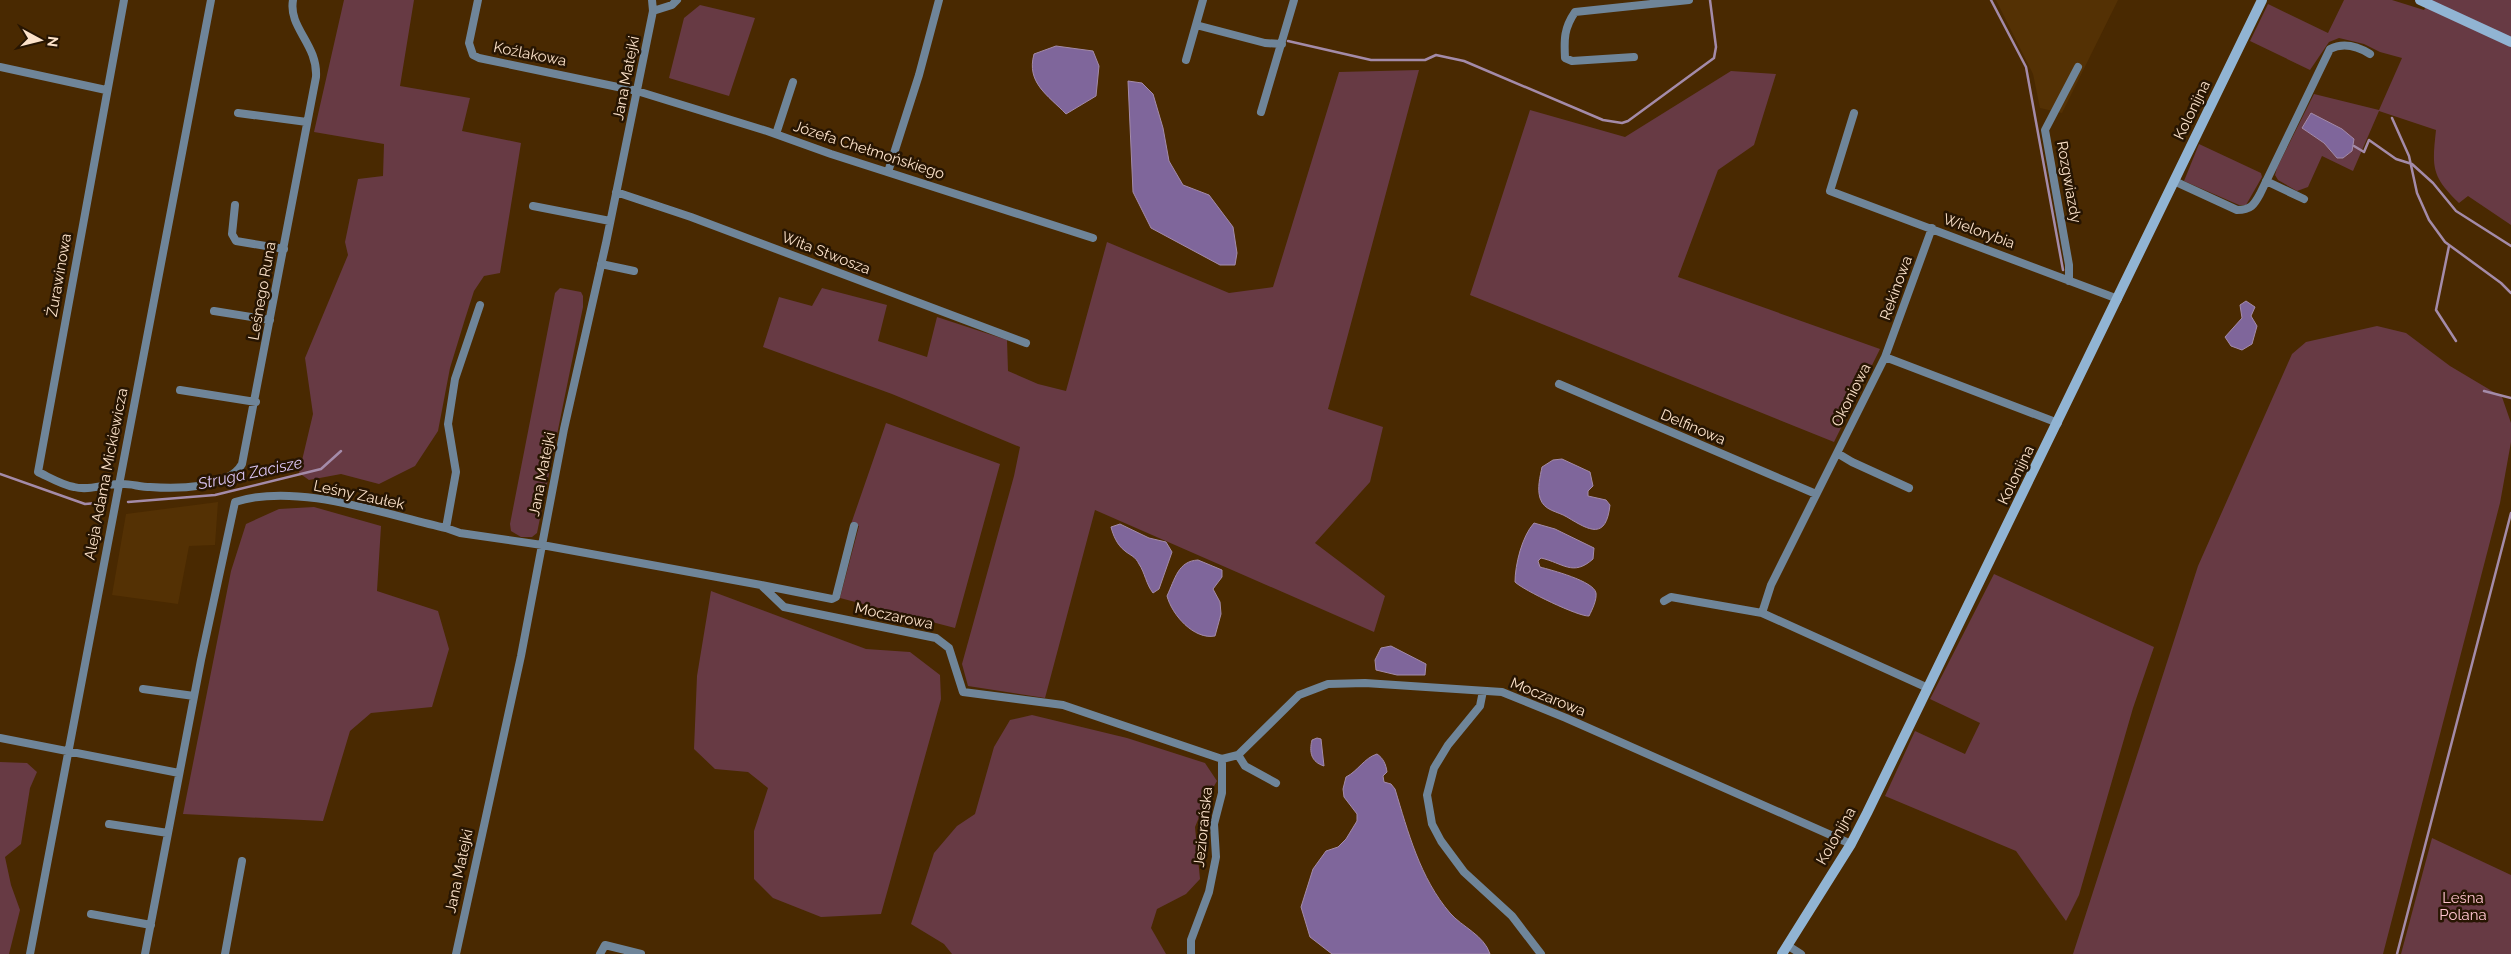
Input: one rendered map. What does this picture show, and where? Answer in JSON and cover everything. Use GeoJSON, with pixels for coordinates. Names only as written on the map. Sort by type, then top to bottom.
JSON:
{"type":"FeatureCollection","features":[{"type":"Feature","properties":{"kind":"street","name":"Żurawinowa"},"geometry":{"type":"LineString","coordinates":[[120,484],[94,488],[74,487],[38,472],[106,90],[124,0]]}},
{"type":"Feature","properties":{"kind":"street","name":"Aleja Adama Mickiewicza"},"geometry":{"type":"LineString","coordinates":[[30,954],[211,0]]}},
{"type":"Feature","properties":{"kind":"street","name":"Leśnego Runa"},"geometry":{"type":"LineString","coordinates":[[120,484],[150,488],[193,486],[225,480],[239,470],[242,464],[256,402],[317,63],[312,49],[296,24],[291,10],[293,0]]}},
{"type":"Feature","properties":{"kind":"street","name":"Koźlakowa"},"geometry":{"type":"LineString","coordinates":[[478,0],[469,43],[473,55],[637,90]]}},
{"type":"Feature","properties":{"kind":"street","name":"Jana Matejki"},"geometry":{"type":"LineString","coordinates":[[456,954],[521,656],[564,429],[601,264],[653,10],[652,0]]}},
{"type":"Feature","properties":{"kind":"street"},"geometry":{"type":"LineString","coordinates":[[653,10],[672,5],[677,0]]}},
{"type":"Feature","properties":{"kind":"street"},"geometry":{"type":"LineString","coordinates":[[888,172],[919,74],[939,0]]}},
{"type":"Feature","properties":{"kind":"street"},"geometry":{"type":"LineString","coordinates":[[1186,60],[1203,0]]}},
{"type":"Feature","properties":{"kind":"street"},"geometry":{"type":"LineString","coordinates":[[1261,112],[1294,0]]}},
{"type":"Feature","properties":{"kind":"street"},"geometry":{"type":"LineString","coordinates":[[1634,57],[1572,61],[1565,58],[1564,35],[1567,24],[1575,12],[1689,0]]}},
{"type":"Feature","properties":{"kind":"street","name":"Kolonijna"},"geometry":{"type":"LineString","coordinates":[[1784,950],[1851,844],[2262,0]]}},
{"type":"Feature","properties":{"kind":"street"},"geometry":{"type":"LineString","coordinates":[[2420,0],[2511,42]]}},
{"type":"Feature","properties":{"kind":"street"},"geometry":{"type":"LineString","coordinates":[[1196,25],[1265,43],[1282,44]]}},
{"type":"Feature","properties":{"kind":"street"},"geometry":{"type":"LineString","coordinates":[[2174,181],[2237,210],[2247,210],[2254,205],[2330,49],[2339,44],[2361,49],[2370,54]]}},
{"type":"Feature","properties":{"kind":"street","name":"Rozgwiazdy"},"geometry":{"type":"LineString","coordinates":[[2070,281],[2069,265],[2045,130],[2078,66]]}},
{"type":"Feature","properties":{"kind":"street"},"geometry":{"type":"LineString","coordinates":[[0,67],[106,90]]}},
{"type":"Feature","properties":{"kind":"street"},"geometry":{"type":"LineString","coordinates":[[776,134],[793,82]]}},
{"type":"Feature","properties":{"kind":"street","name":"Józefa Chełmońskiego"},"geometry":{"type":"LineString","coordinates":[[637,90],[1093,238]]}},
{"type":"Feature","properties":{"kind":"street"},"geometry":{"type":"LineString","coordinates":[[238,113],[307,122]]}},
{"type":"Feature","properties":{"kind":"street","name":"Wielorybia"},"geometry":{"type":"LineString","coordinates":[[1854,113],[1830,191],[2118,299]]}},
{"type":"Feature","properties":{"kind":"street"},"geometry":{"type":"LineString","coordinates":[[2266,181],[2304,199]]}},
{"type":"Feature","properties":{"kind":"street","name":"Wita Stwosza"},"geometry":{"type":"LineString","coordinates":[[616,192],[691,217],[1026,343]]}},
{"type":"Feature","properties":{"kind":"street"},"geometry":{"type":"LineString","coordinates":[[235,206],[232,234],[236,241],[284,249]]}},
{"type":"Feature","properties":{"kind":"street"},"geometry":{"type":"LineString","coordinates":[[533,206],[610,220]]}},
{"type":"Feature","properties":{"kind":"street","name":"Rekinowa"},"geometry":{"type":"LineString","coordinates":[[1885,357],[1932,228]]}},
{"type":"Feature","properties":{"kind":"street"},"geometry":{"type":"LineString","coordinates":[[601,264],[634,271]]}},
{"type":"Feature","properties":{"kind":"street"},"geometry":{"type":"LineString","coordinates":[[480,305],[455,378],[448,424],[456,472],[446,528],[460,534],[542,545],[832,599],[836,597],[854,526]]}},
{"type":"Feature","properties":{"kind":"street"},"geometry":{"type":"LineString","coordinates":[[214,311],[270,320]]}},
{"type":"Feature","properties":{"kind":"street","name":"Okoniowa"},"geometry":{"type":"LineString","coordinates":[[1762,613],[1771,585],[1885,357],[2058,422]]}},
{"type":"Feature","properties":{"kind":"street","name":"Delfinowa"},"geometry":{"type":"LineString","coordinates":[[1559,384],[1816,494]]}},
{"type":"Feature","properties":{"kind":"street"},"geometry":{"type":"LineString","coordinates":[[180,390],[256,402]]}},
{"type":"Feature","properties":{"kind":"street"},"geometry":{"type":"LineString","coordinates":[[1837,453],[1852,462],[1909,488]]}},
{"type":"Feature","properties":{"kind":"street","name":"Leśny Zaułek"},"geometry":{"type":"LineString","coordinates":[[145,954],[194,696],[235,502],[253,496],[310,497],[446,528]]}},
{"type":"Feature","properties":{"kind":"street","name":"Moczarowa"},"geometry":{"type":"LineString","coordinates":[[761,585],[784,607],[936,638],[949,648],[962,692],[1063,705],[1222,759]]}},
{"type":"Feature","properties":{"kind":"street"},"geometry":{"type":"LineString","coordinates":[[1664,601],[1671,597],[1762,613],[1928,688]]}},
{"type":"Feature","properties":{"kind":"street","name":"Moczarowa"},"geometry":{"type":"LineString","coordinates":[[1238,755],[1299,695],[1328,684],[1365,683],[1502,692],[1851,844]]}},
{"type":"Feature","properties":{"kind":"street"},"geometry":{"type":"LineString","coordinates":[[143,688],[194,696]]}},
{"type":"Feature","properties":{"kind":"street"},"geometry":{"type":"LineString","coordinates":[[1483,691],[1480,706],[1448,744],[1434,768],[1427,795],[1432,824],[1441,841],[1464,872],[1512,916],[1541,954]]}},
{"type":"Feature","properties":{"kind":"street"},"geometry":{"type":"LineString","coordinates":[[0,738],[179,773]]}},
{"type":"Feature","properties":{"kind":"street"},"geometry":{"type":"LineString","coordinates":[[1222,759],[1238,755],[1245,766],[1276,783]]}},
{"type":"Feature","properties":{"kind":"street","name":"Jeziorańska"},"geometry":{"type":"LineString","coordinates":[[1191,954],[1191,940],[1209,892],[1216,857],[1214,824],[1222,793],[1222,759]]}},
{"type":"Feature","properties":{"kind":"street"},"geometry":{"type":"LineString","coordinates":[[109,824],[168,833]]}},
{"type":"Feature","properties":{"kind":"street"},"geometry":{"type":"LineString","coordinates":[[225,954],[242,861]]}},
{"type":"Feature","properties":{"kind":"street"},"geometry":{"type":"LineString","coordinates":[[91,914],[150,925]]}},
{"type":"Feature","properties":{"kind":"street"},"geometry":{"type":"LineString","coordinates":[[600,954],[605,944],[641,954]]}},
{"type":"Feature","properties":{"kind":"street"},"geometry":{"type":"LineString","coordinates":[[1784,950],[1801,954]]}},
{"type":"Feature","properties":{"kind":"shaded area"},"geometry":{"type":"Polygon","coordinates":[[[1996,0],[2118,0],[2062,113],[2040,108],[2033,74],[1996,0]]]}},
{"type":"Feature","properties":{"kind":"shaded area"},"geometry":{"type":"Polygon","coordinates":[[[1056,46],[1093,51],[1099,66],[1096,96],[1066,114],[1040,88],[1033,73],[1034,54],[1056,46]]]}},
{"type":"Feature","properties":{"kind":"shaded area"},"geometry":{"type":"Polygon","coordinates":[[[1128,81],[1142,83],[1153,94],[1163,128],[1169,161],[1183,185],[1209,195],[1233,227],[1237,253],[1235,265],[1220,265],[1151,228],[1133,192],[1128,81]]]}},
{"type":"Feature","properties":{"kind":"shaded area"},"geometry":{"type":"Polygon","coordinates":[[[2311,113],[2342,129],[2354,139],[2352,151],[2343,158],[2337,158],[2324,143],[2302,128],[2311,113]]]}},
{"type":"Feature","properties":{"kind":"shaded area"},"geometry":{"type":"Polygon","coordinates":[[[2246,301],[2255,307],[2251,316],[2257,326],[2252,344],[2242,350],[2231,346],[2225,337],[2242,318],[2240,305],[2246,301]]]}},
{"type":"Feature","properties":{"kind":"shaded area"},"geometry":{"type":"Polygon","coordinates":[[[1562,459],[1590,472],[1593,486],[1588,491],[1588,496],[1606,500],[1610,505],[1605,524],[1601,528],[1590,529],[1544,506],[1539,490],[1542,467],[1553,460],[1562,459]]]}},
{"type":"Feature","properties":{"kind":"shaded area"},"geometry":{"type":"Polygon","coordinates":[[[218,502],[215,545],[189,546],[178,604],[112,595],[126,514],[218,502]]]}},
{"type":"Feature","properties":{"kind":"shaded area"},"geometry":{"type":"Polygon","coordinates":[[[1534,523],[1555,529],[1594,548],[1593,559],[1580,567],[1568,567],[1541,558],[1538,561],[1540,567],[1580,580],[1593,589],[1596,593],[1596,599],[1589,616],[1551,602],[1515,582],[1520,551],[1526,535],[1534,523]]]}},
{"type":"Feature","properties":{"kind":"shaded area"},"geometry":{"type":"Polygon","coordinates":[[[1120,524],[1149,538],[1166,542],[1172,552],[1159,589],[1153,593],[1137,561],[1122,549],[1114,537],[1111,527],[1120,524]]]}},
{"type":"Feature","properties":{"kind":"shaded area"},"geometry":{"type":"Polygon","coordinates":[[[1198,560],[1222,570],[1222,577],[1213,589],[1220,602],[1221,614],[1215,636],[1199,634],[1185,625],[1174,611],[1167,596],[1175,577],[1182,567],[1191,561],[1198,560]]]}},
{"type":"Feature","properties":{"kind":"shaded area"},"geometry":{"type":"Polygon","coordinates":[[[1391,646],[1426,664],[1425,675],[1397,675],[1376,670],[1375,660],[1381,648],[1391,646]]]}},
{"type":"Feature","properties":{"kind":"shaded area"},"geometry":{"type":"Polygon","coordinates":[[[1321,739],[1324,766],[1316,762],[1311,752],[1312,740],[1321,739]]]}},
{"type":"Feature","properties":{"kind":"shaded area"},"geometry":{"type":"Polygon","coordinates":[[[1377,754],[1383,759],[1386,766],[1387,772],[1383,776],[1384,782],[1391,784],[1395,789],[1416,854],[1431,885],[1450,913],[1478,936],[1490,954],[1332,954],[1310,937],[1301,907],[1313,869],[1326,851],[1338,847],[1346,839],[1357,821],[1357,814],[1344,797],[1343,789],[1346,777],[1368,758],[1377,754]]]}},
{"type":"Feature","properties":{"kind":"green space"},"geometry":{"type":"Polygon","coordinates":[[[344,0],[414,0],[400,86],[470,98],[462,131],[521,143],[500,273],[484,276],[474,291],[450,368],[438,431],[415,466],[379,484],[341,474],[309,480],[299,473],[313,414],[305,358],[348,255],[345,242],[358,179],[383,176],[384,144],[314,132],[344,0]]]}},
{"type":"Feature","properties":{"kind":"green space"},"geometry":{"type":"Polygon","coordinates":[[[2344,0],[2392,0],[2424,10],[2430,0],[2511,0],[2511,225],[2468,196],[2459,203],[2450,194],[2438,178],[2435,170],[2436,130],[2379,111],[2353,171],[2322,156],[2308,187],[2297,191],[2278,180],[2275,175],[2277,168],[2314,94],[2379,110],[2402,58],[2380,52],[2364,44],[2339,38],[2329,42],[2310,70],[2250,41],[2268,4],[2328,33],[2344,0]],[[2302,128],[2324,143],[2337,158],[2343,158],[2352,151],[2302,128]]]}},
{"type":"Feature","properties":{"kind":"green space"},"geometry":{"type":"Polygon","coordinates":[[[700,5],[755,18],[729,96],[669,78],[684,18],[700,5]]]}},
{"type":"Feature","properties":{"kind":"green space"},"geometry":{"type":"Polygon","coordinates":[[[1419,70],[1328,409],[1383,427],[1370,482],[1315,543],[1385,596],[1374,632],[1095,510],[1045,698],[968,686],[962,664],[1014,476],[1020,447],[892,394],[763,347],[779,297],[812,306],[822,288],[887,305],[878,341],[927,357],[937,317],[1007,340],[1008,371],[1038,384],[1066,391],[1107,242],[1229,293],[1273,287],[1339,72],[1419,70]]]}},
{"type":"Feature","properties":{"kind":"green space"},"geometry":{"type":"Polygon","coordinates":[[[1731,71],[1776,74],[1754,145],[1718,170],[1678,277],[1880,349],[1834,442],[1470,295],[1530,110],[1625,137],[1731,71]]]}},
{"type":"Feature","properties":{"kind":"green space"},"geometry":{"type":"Polygon","coordinates":[[[2199,144],[2261,173],[2262,177],[2246,205],[2239,205],[2184,181],[2199,144]]]}},
{"type":"Feature","properties":{"kind":"green space"},"geometry":{"type":"Polygon","coordinates":[[[560,288],[581,292],[583,307],[537,533],[532,537],[521,537],[511,531],[510,524],[555,293],[560,288]]]}},
{"type":"Feature","properties":{"kind":"green space"},"geometry":{"type":"Polygon","coordinates":[[[2377,326],[2406,333],[2450,366],[2502,397],[2511,423],[2511,442],[2500,503],[2383,954],[2073,954],[2198,566],[2292,354],[2306,342],[2377,326]]]}},
{"type":"Feature","properties":{"kind":"green space"},"geometry":{"type":"Polygon","coordinates":[[[886,423],[1000,464],[955,628],[840,598],[859,526],[851,524],[886,423]]]}},
{"type":"Feature","properties":{"kind":"green space"},"geometry":{"type":"Polygon","coordinates":[[[314,507],[381,526],[377,591],[438,611],[449,649],[432,707],[371,713],[350,731],[323,821],[183,814],[231,571],[246,524],[279,509],[314,507]]]}},
{"type":"Feature","properties":{"kind":"green space"},"geometry":{"type":"Polygon","coordinates":[[[1994,574],[2154,647],[2133,708],[2079,895],[2066,921],[2016,851],[1885,796],[1915,731],[1965,754],[1980,723],[1930,699],[1994,574]]]}},
{"type":"Feature","properties":{"kind":"green space"},"geometry":{"type":"Polygon","coordinates":[[[711,591],[866,649],[910,652],[940,675],[941,699],[881,914],[821,917],[773,898],[754,879],[754,831],[768,788],[748,772],[715,769],[694,749],[697,676],[711,591]]]}},
{"type":"Feature","properties":{"kind":"green space"},"geometry":{"type":"Polygon","coordinates":[[[1032,715],[1127,738],[1205,763],[1217,781],[1207,798],[1195,827],[1200,879],[1186,894],[1157,909],[1151,928],[1166,954],[952,954],[944,944],[911,924],[934,853],[957,826],[975,814],[994,747],[1010,720],[1032,715]]]}},
{"type":"Feature","properties":{"kind":"green space"},"geometry":{"type":"Polygon","coordinates":[[[0,762],[27,763],[37,772],[30,788],[21,844],[5,857],[11,885],[20,910],[9,954],[0,954],[0,762]]]}},
{"type":"Feature","properties":{"kind":"green space","name":"Leśna Polana"},"geometry":{"type":"Polygon","coordinates":[[[2432,838],[2511,875],[2511,954],[2401,954],[2432,838]]]}},
{"type":"Feature","properties":{"kind":"waterway"},"geometry":{"type":"LineString","coordinates":[[1288,41],[1371,60],[1425,60],[1436,55],[1464,61],[1603,120],[1622,123],[1628,121],[1714,58],[1716,47],[1710,0]]}},
{"type":"Feature","properties":{"kind":"waterway"},"geometry":{"type":"LineString","coordinates":[[1991,0],[2026,67],[2063,270]]}},
{"type":"Feature","properties":{"kind":"waterway"},"geometry":{"type":"LineString","coordinates":[[2392,118],[2409,156],[2417,193],[2429,220],[2445,242],[2501,283],[2511,293]]}},
{"type":"Feature","properties":{"kind":"waterway"},"geometry":{"type":"LineString","coordinates":[[2354,146],[2364,152],[2369,140],[2396,159],[2412,164],[2433,183],[2456,211],[2511,246]]}},
{"type":"Feature","properties":{"kind":"waterway"},"geometry":{"type":"LineString","coordinates":[[2449,246],[2436,310],[2456,341]]}},
{"type":"Feature","properties":{"kind":"waterway"},"geometry":{"type":"LineString","coordinates":[[2484,391],[2511,398]]}},
{"type":"Feature","properties":{"kind":"waterway","name":"Struga Zacisze"},"geometry":{"type":"LineString","coordinates":[[128,502],[215,495],[321,469],[341,451]]}},
{"type":"Feature","properties":{"kind":"waterway","name":"Struga Zacisze"},"geometry":{"type":"LineString","coordinates":[[0,474],[85,504],[97,503]]}},
{"type":"Feature","properties":{"kind":"waterway"},"geometry":{"type":"LineString","coordinates":[[2397,954],[2511,513]]}}]}
